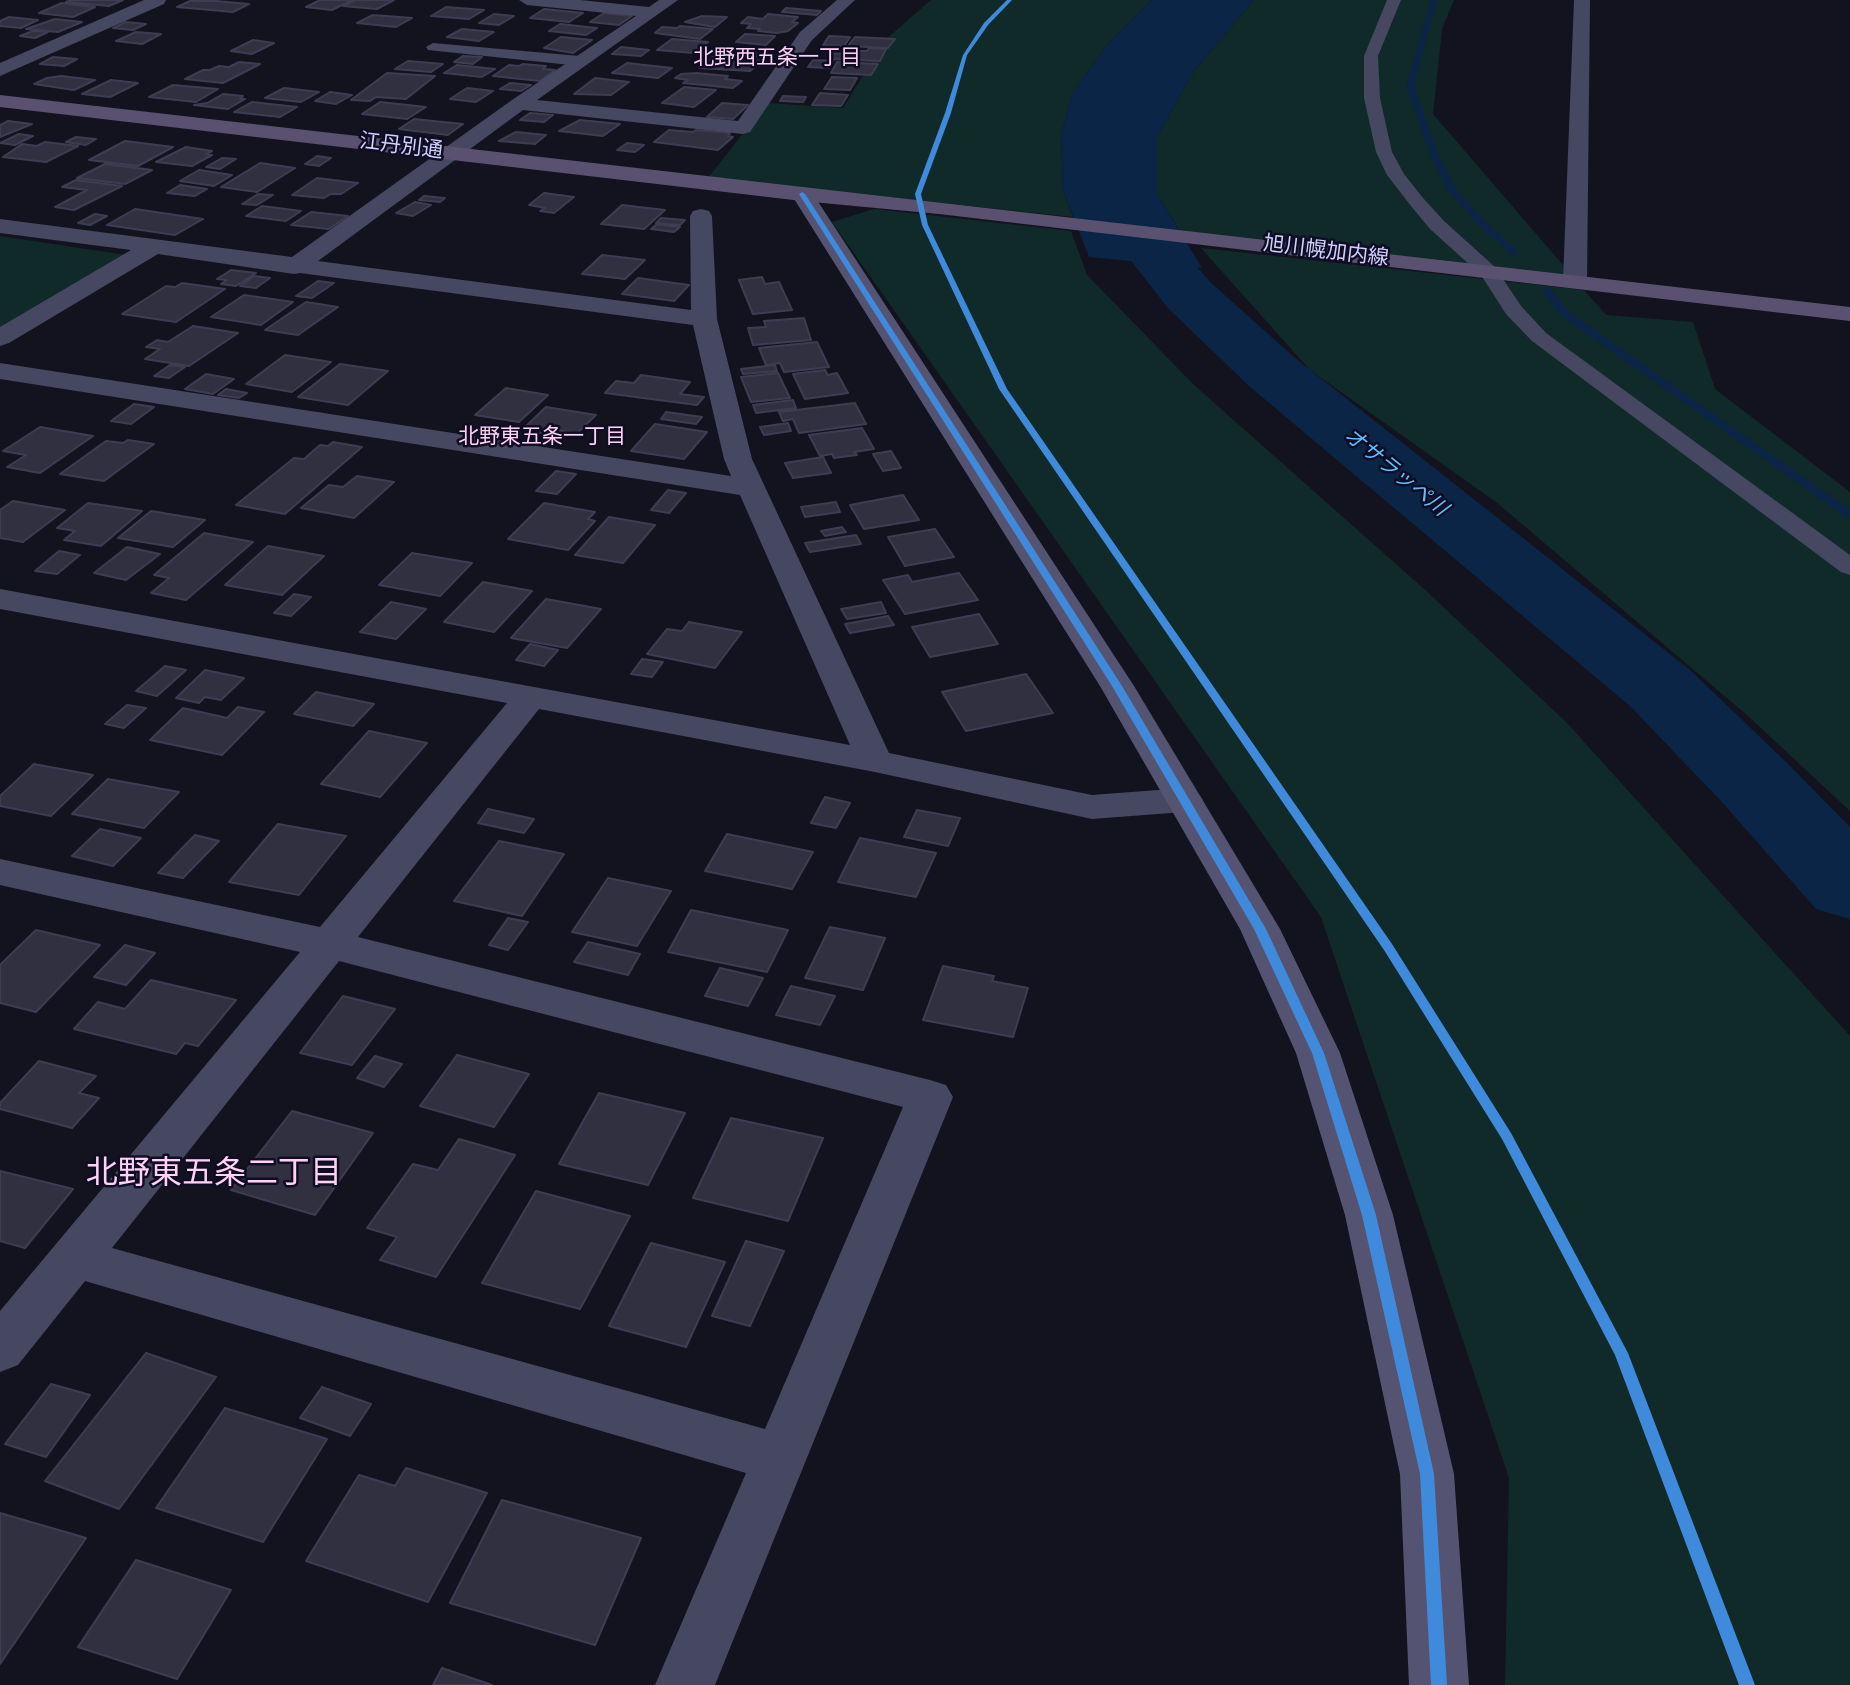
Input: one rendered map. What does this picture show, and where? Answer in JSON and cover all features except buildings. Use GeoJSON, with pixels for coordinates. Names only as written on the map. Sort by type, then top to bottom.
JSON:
{"type":"FeatureCollection","features":[{"type":"Feature","properties":{"kind":"main road","name":"江丹別通"},"geometry":{"type":"LineString","coordinates":[[0,101],[802,194]]}},
{"type":"Feature","properties":{"kind":"main road","name":"旭川幌加内線"},"geometry":{"type":"LineString","coordinates":[[802,194],[939,207],[1850,314]]}},
{"type":"Feature","properties":{"kind":"street"},"geometry":{"type":"LineString","coordinates":[[0,70],[158,0]]}},
{"type":"Feature","properties":{"kind":"street"},"geometry":{"type":"LineString","coordinates":[[527,0],[652,12]]}},
{"type":"Feature","properties":{"kind":"street"},"geometry":{"type":"LineString","coordinates":[[294,267],[519,104],[670,0]]}},
{"type":"Feature","properties":{"kind":"street"},"geometry":{"type":"LineString","coordinates":[[519,104],[743,128],[806,36],[847,0]]}},
{"type":"Feature","properties":{"kind":"street"},"geometry":{"type":"LineString","coordinates":[[1575,281],[1583,0]]}},
{"type":"Feature","properties":{"kind":"street"},"geometry":{"type":"LineString","coordinates":[[802,194],[1117,686],[1260,929],[1318,1053],[1369,1215],[1427,1474],[1439,1685]]}},
{"type":"Feature","properties":{"kind":"street"},"geometry":{"type":"LineString","coordinates":[[701,216],[704,319],[738,459],[875,761]]}},
{"type":"Feature","properties":{"kind":"street"},"geometry":{"type":"LineString","coordinates":[[0,226],[294,267],[704,319]]}},
{"type":"Feature","properties":{"kind":"street"},"geometry":{"type":"LineString","coordinates":[[0,338],[153,247]]}},
{"type":"Feature","properties":{"kind":"street"},"geometry":{"type":"LineString","coordinates":[[0,371],[749,488]]}},
{"type":"Feature","properties":{"kind":"street"},"geometry":{"type":"LineString","coordinates":[[0,599],[875,761],[1092,807],[1184,800]]}},
{"type":"Feature","properties":{"kind":"street"},"geometry":{"type":"LineString","coordinates":[[0,1349],[529,699]]}},
{"type":"Feature","properties":{"kind":"street"},"geometry":{"type":"LineString","coordinates":[[0,872],[330,944],[930,1097],[685,1685]]}},
{"type":"Feature","properties":{"kind":"street"},"geometry":{"type":"LineString","coordinates":[[75,1258],[780,1458]]}},
{"type":"Feature","properties":{"kind":"lane"},"geometry":{"type":"LineString","coordinates":[[1394,0],[1371,56],[1372,98],[1384,152],[1396,175],[1424,210],[1488,271],[1513,310],[1539,337],[1850,567]]}},
{"type":"Feature","properties":{"kind":"lane"},"geometry":{"type":"LineString","coordinates":[[433,47],[580,61]]}},
{"type":"Feature","properties":{"kind":"green space"},"geometry":{"type":"Polygon","coordinates":[[[931,0],[1152,0],[1106,46],[1072,94],[1061,136],[1063,190],[1073,217],[708,178],[767,103],[843,108],[885,40],[931,0]]]}},
{"type":"Feature","properties":{"kind":"green space"},"geometry":{"type":"Polygon","coordinates":[[[1254,0],[1454,0],[1442,29],[1433,114],[1575,279],[1180,231],[1157,194],[1157,137],[1194,71],[1254,0]]]}},
{"type":"Feature","properties":{"kind":"green space"},"geometry":{"type":"Polygon","coordinates":[[[874,209],[1071,231],[1087,275],[1194,385],[1423,588],[1566,722],[1850,1036],[1850,1685],[1505,1685],[1509,1478],[1321,917],[832,222],[874,209]]]}},
{"type":"Feature","properties":{"kind":"green space"},"geometry":{"type":"Polygon","coordinates":[[[0,236],[126,255],[0,329],[0,236]]]}},
{"type":"Feature","properties":{"kind":"green space"},"geometry":{"type":"Polygon","coordinates":[[[1201,248],[1584,290],[1606,315],[1693,322],[1715,389],[1850,492],[1850,811],[1747,715],[1496,502],[1310,370],[1201,248]]]}},
{"type":"Feature","properties":{"kind":"water"},"geometry":{"type":"Polygon","coordinates":[[[1152,0],[1254,0],[1194,71],[1157,137],[1157,194],[1202,268],[1089,257],[1063,190],[1061,136],[1072,94],[1106,46],[1152,0]]]}},
{"type":"Feature","properties":{"kind":"waterway","name":"オサラッペ川"},"geometry":{"type":"LineString","coordinates":[[1198,0],[1117,111],[1113,140],[1117,179],[1152,250],[1189,295],[1272,372],[1660,688],[1754,782],[1850,886]]}},
{"type":"Feature","properties":{"kind":"waterway"},"geometry":{"type":"LineString","coordinates":[[1434,0],[1410,86],[1435,157],[1451,189],[1485,227],[1515,253]]}},
{"type":"Feature","properties":{"kind":"waterway"},"geometry":{"type":"LineString","coordinates":[[1547,291],[1564,313],[1850,516]]}},
{"type":"Feature","properties":{"kind":"cycle path"},"geometry":{"type":"LineString","coordinates":[[1010,0],[986,24],[965,55],[948,113],[918,194],[925,225],[1003,389],[1388,947],[1507,1136],[1621,1353],[1747,1685]]}},
{"type":"Feature","properties":{"kind":"cycle path"},"geometry":{"type":"LineString","coordinates":[[802,194],[1117,686],[1260,929],[1318,1053],[1369,1215],[1427,1474],[1439,1685]]}},
{"type":"Feature","properties":{"kind":"district","name":"北野西五条一丁目"},"geometry":{"type":"Point","coordinates":[777,59]}},
{"type":"Feature","properties":{"kind":"district","name":"北野東五条一丁目"},"geometry":{"type":"Point","coordinates":[542,438]}},
{"type":"Feature","properties":{"kind":"district","name":"北野東五条二丁目"},"geometry":{"type":"Point","coordinates":[214,1175]}}]}
